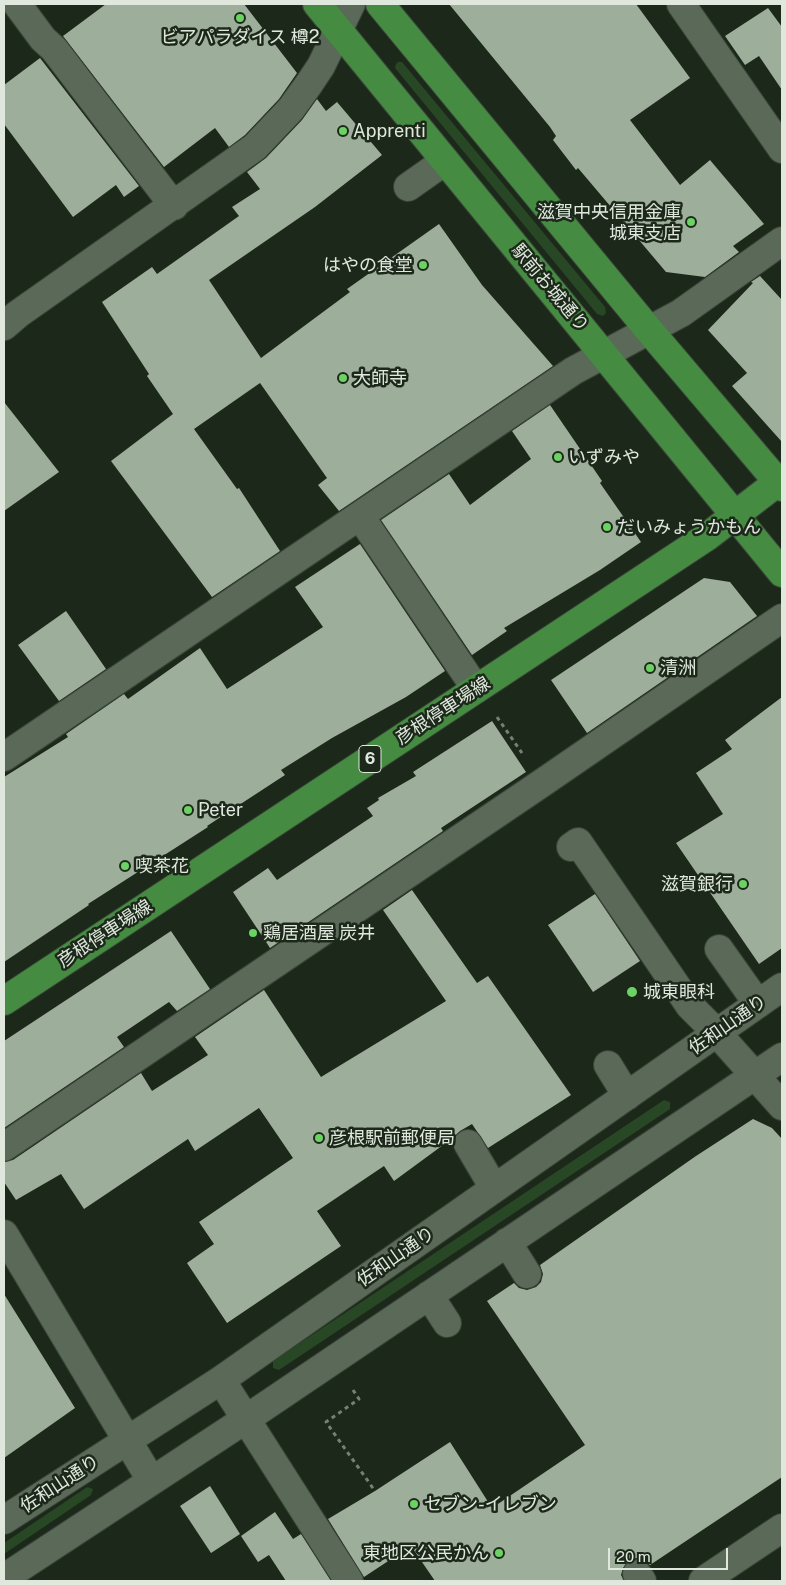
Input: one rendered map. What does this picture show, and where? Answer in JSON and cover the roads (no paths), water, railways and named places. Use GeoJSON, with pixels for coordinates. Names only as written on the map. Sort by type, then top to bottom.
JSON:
{"type":"FeatureCollection","features":[{"type":"Feature","properties":{"kind":"main road","name":"駅前お城通り"},"geometry":{"type":"LineString","coordinates":[[317,4],[782,573]]}},
{"type":"Feature","properties":{"kind":"main road"},"geometry":{"type":"LineString","coordinates":[[380,4],[648,330],[780,485]]}},
{"type":"Feature","properties":{"kind":"main road","name":"彦根停車場線"},"geometry":{"type":"LineString","coordinates":[[4,1001],[708,536],[735,515],[780,485]]}},
{"type":"Feature","properties":{"kind":"street"},"geometry":{"type":"LineString","coordinates":[[17,4],[43,39],[54,49],[174,206]]}},
{"type":"Feature","properties":{"kind":"street"},"geometry":{"type":"LineString","coordinates":[[17,323],[54,282],[174,206],[255,148],[291,109],[321,66],[352,4]]}},
{"type":"Feature","properties":{"kind":"street"},"geometry":{"type":"LineString","coordinates":[[682,4],[782,149]]}},
{"type":"Feature","properties":{"kind":"street"},"geometry":{"type":"LineString","coordinates":[[408,187],[445,161]]}},
{"type":"Feature","properties":{"kind":"street"},"geometry":{"type":"LineString","coordinates":[[4,757],[128,664],[205,613],[360,516],[573,372],[681,312],[782,241]]}},
{"type":"Feature","properties":{"kind":"street"},"geometry":{"type":"LineString","coordinates":[[360,516],[476,689]]}},
{"type":"Feature","properties":{"kind":"street"},"geometry":{"type":"LineString","coordinates":[[4,1147],[782,618]]}},
{"type":"Feature","properties":{"kind":"street"},"geometry":{"type":"LineString","coordinates":[[575,844],[690,1006],[717,1033],[782,1106]]}},
{"type":"Feature","properties":{"kind":"street"},"geometry":{"type":"LineString","coordinates":[[720,949],[758,1004]]}},
{"type":"Feature","properties":{"kind":"street","name":"佐和山通り"},"geometry":{"type":"LineString","coordinates":[[4,1520],[221,1380],[782,987]]}},
{"type":"Feature","properties":{"kind":"street"},"geometry":{"type":"LineString","coordinates":[[4,1578],[782,1058]]}},
{"type":"Feature","properties":{"kind":"street"},"geometry":{"type":"LineString","coordinates":[[608,1065],[627,1096]]}},
{"type":"Feature","properties":{"kind":"street"},"geometry":{"type":"LineString","coordinates":[[468,1144],[494,1188]]}},
{"type":"Feature","properties":{"kind":"street"},"geometry":{"type":"LineString","coordinates":[[4,1234],[60,1308],[127,1440],[151,1480]]}},
{"type":"Feature","properties":{"kind":"street"},"geometry":{"type":"LineString","coordinates":[[507,1242],[527,1274]]}},
{"type":"Feature","properties":{"kind":"street"},"geometry":{"type":"LineString","coordinates":[[429,1295],[448,1324]]}},
{"type":"Feature","properties":{"kind":"street"},"geometry":{"type":"LineString","coordinates":[[221,1380],[349,1581]]}},
{"type":"Feature","properties":{"kind":"street"},"geometry":{"type":"LineString","coordinates":[[703,1581],[782,1528]]}},
{"type":"Feature","properties":{"kind":"place","name":"ビアパラダイス 樽2"},"geometry":{"type":"Point","coordinates":[240,18]}},
{"type":"Feature","properties":{"kind":"place","name":"Apprenti"},"geometry":{"type":"Point","coordinates":[343,131]}},
{"type":"Feature","properties":{"kind":"place","name":"滋賀中央信用金庫 城東支店"},"geometry":{"type":"Point","coordinates":[691,222]}},
{"type":"Feature","properties":{"kind":"place","name":"はやの食堂"},"geometry":{"type":"Point","coordinates":[423,265]}},
{"type":"Feature","properties":{"kind":"place","name":"大師寺"},"geometry":{"type":"Point","coordinates":[343,378]}},
{"type":"Feature","properties":{"kind":"place","name":"いずみや"},"geometry":{"type":"Point","coordinates":[558,457]}},
{"type":"Feature","properties":{"kind":"place","name":"だいみょうかもん"},"geometry":{"type":"Point","coordinates":[607,527]}},
{"type":"Feature","properties":{"kind":"place","name":"清洲"},"geometry":{"type":"Point","coordinates":[650,668]}},
{"type":"Feature","properties":{"kind":"place","name":"Peter"},"geometry":{"type":"Point","coordinates":[188,810]}},
{"type":"Feature","properties":{"kind":"place","name":"喫茶花"},"geometry":{"type":"Point","coordinates":[125,866]}},
{"type":"Feature","properties":{"kind":"place","name":"滋賀銀行"},"geometry":{"type":"Point","coordinates":[743,884]}},
{"type":"Feature","properties":{"kind":"place","name":"鶏居酒屋 炭井"},"geometry":{"type":"Point","coordinates":[253,933]}},
{"type":"Feature","properties":{"kind":"place","name":"城東眼科"},"geometry":{"type":"Point","coordinates":[632,992]}},
{"type":"Feature","properties":{"kind":"place","name":"彦根駅前郵便局"},"geometry":{"type":"Point","coordinates":[319,1138]}},
{"type":"Feature","properties":{"kind":"place","name":"セブン-イレブン"},"geometry":{"type":"Point","coordinates":[414,1504]}},
{"type":"Feature","properties":{"kind":"place","name":"東地区公民かん"},"geometry":{"type":"Point","coordinates":[499,1553]}}]}
